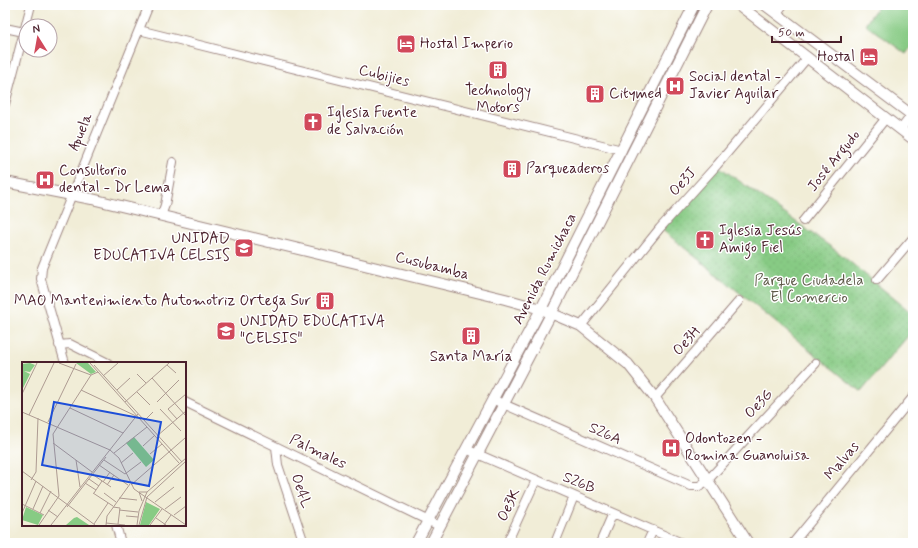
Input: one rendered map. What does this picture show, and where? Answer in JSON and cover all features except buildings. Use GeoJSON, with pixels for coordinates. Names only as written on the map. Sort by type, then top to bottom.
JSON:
{"type":"FeatureCollection","features":[{"type":"Feature","properties":{"kind":"street"},"geometry":{"type":"LineString","coordinates":[[28,18],[31,5]]}},
{"type":"Feature","properties":{"kind":"street","name":"Apuela"},"geometry":{"type":"LineString","coordinates":[[65,362],[41,279],[42,268],[70,195],[149,5]]}},
{"type":"Feature","properties":{"kind":"street","name":"Avenida Rumichaca"},"geometry":{"type":"LineString","coordinates":[[416,543],[541,309],[694,5]]}},
{"type":"Feature","properties":{"kind":"street","name":"Avenida Rumichaca"},"geometry":{"type":"LineString","coordinates":[[435,542],[439,526],[551,314],[707,5]]}},
{"type":"Feature","properties":{"kind":"street"},"geometry":{"type":"LineString","coordinates":[[739,5],[913,139]]}},
{"type":"Feature","properties":{"kind":"street"},"geometry":{"type":"LineString","coordinates":[[765,5],[912,115],[900,129]]}},
{"type":"Feature","properties":{"kind":"street"},"geometry":{"type":"LineString","coordinates":[[776,14],[782,5]]}},
{"type":"Feature","properties":{"kind":"street"},"geometry":{"type":"LineString","coordinates":[[5,28],[18,31]]}},
{"type":"Feature","properties":{"kind":"street","name":"Cubijies"},"geometry":{"type":"LineString","coordinates":[[139,30],[599,143],[622,150]]}},
{"type":"Feature","properties":{"kind":"street"},"geometry":{"type":"LineString","coordinates":[[5,104],[18,55]]}},
{"type":"Feature","properties":{"kind":"street","name":"Oe3J"},"geometry":{"type":"LineString","coordinates":[[581,326],[660,228],[717,165],[808,57]]}},
{"type":"Feature","properties":{"kind":"street","name":"José Argudo"},"geometry":{"type":"LineString","coordinates":[[803,221],[886,118]]}},
{"type":"Feature","properties":{"kind":"street"},"geometry":{"type":"LineString","coordinates":[[161,216],[165,205],[173,162]]}},
{"type":"Feature","properties":{"kind":"street","name":"Cusubamba"},"geometry":{"type":"LineString","coordinates":[[5,182],[161,216],[505,299],[541,309],[581,326],[628,364],[655,398],[748,543]]}},
{"type":"Feature","properties":{"kind":"street"},"geometry":{"type":"LineString","coordinates":[[877,280],[913,238]]}},
{"type":"Feature","properties":{"kind":"street","name":"Oe3H"},"geometry":{"type":"LineString","coordinates":[[655,398],[739,301]]}},
{"type":"Feature","properties":{"kind":"street"},"geometry":{"type":"LineString","coordinates":[[59,344],[70,344],[106,362]]}},
{"type":"Feature","properties":{"kind":"street","name":"Oe3G"},"geometry":{"type":"LineString","coordinates":[[707,481],[816,363]]}},
{"type":"Feature","properties":{"kind":"street","name":"Malvas"},"geometry":{"type":"LineString","coordinates":[[792,543],[913,397]]}},
{"type":"Feature","properties":{"kind":"street","name":"S26A"},"geometry":{"type":"LineString","coordinates":[[492,399],[691,486],[699,486],[707,481]]}},
{"type":"Feature","properties":{"kind":"street","name":"Palmales"},"geometry":{"type":"LineString","coordinates":[[186,402],[439,526]]}},
{"type":"Feature","properties":{"kind":"street","name":"Oe4L"},"geometry":{"type":"LineString","coordinates":[[276,447],[278,465],[304,543]]}},
{"type":"Feature","properties":{"kind":"street","name":"S26B"},"geometry":{"type":"LineString","coordinates":[[466,449],[476,455],[682,543]]}},
{"type":"Feature","properties":{"kind":"street","name":"Oe3K"},"geometry":{"type":"LineString","coordinates":[[507,543],[536,480]]}},
{"type":"Feature","properties":{"kind":"street"},"geometry":{"type":"LineString","coordinates":[[555,543],[574,496]]}},
{"type":"Feature","properties":{"kind":"street"},"geometry":{"type":"LineString","coordinates":[[600,543],[613,513]]}},
{"type":"Feature","properties":{"kind":"street"},"geometry":{"type":"LineString","coordinates":[[116,526],[121,543]]}},
{"type":"Feature","properties":{"kind":"street"},"geometry":{"type":"LineString","coordinates":[[647,543],[653,530]]}},
{"type":"Feature","properties":{"kind":"green space"},"geometry":{"type":"Polygon","coordinates":[[[879,5],[913,5],[913,44],[906,54],[865,24],[879,5]]]}},
{"type":"Feature","properties":{"kind":"green space","name":"Parque Ciudadela El Comercio"},"geometry":{"type":"Polygon","coordinates":[[[717,165],[838,252],[913,314],[913,330],[861,392],[660,228],[717,165]]]}},
{"type":"Feature","properties":{"kind":"place","name":"Hostal Imperio"},"geometry":{"type":"Point","coordinates":[406,44]}},
{"type":"Feature","properties":{"kind":"place","name":"Hostal"},"geometry":{"type":"Point","coordinates":[869,57]}},
{"type":"Feature","properties":{"kind":"place","name":"Technology Motors"},"geometry":{"type":"Point","coordinates":[498,70]}},
{"type":"Feature","properties":{"kind":"place","name":"Social dental - Javier Aguilar"},"geometry":{"type":"Point","coordinates":[675,86]}},
{"type":"Feature","properties":{"kind":"place","name":"Citymed"},"geometry":{"type":"Point","coordinates":[595,94]}},
{"type":"Feature","properties":{"kind":"place","name":"Iglesia Fuente de Salvación"},"geometry":{"type":"Point","coordinates":[313,122]}},
{"type":"Feature","properties":{"kind":"place","name":"Parqueaderos"},"geometry":{"type":"Point","coordinates":[512,169]}},
{"type":"Feature","properties":{"kind":"place","name":"Consultorio dental - Dr Lema"},"geometry":{"type":"Point","coordinates":[45,180]}},
{"type":"Feature","properties":{"kind":"place","name":"Iglesia Jesús Amigo Fiel"},"geometry":{"type":"Point","coordinates":[705,240]}},
{"type":"Feature","properties":{"kind":"place","name":"UNIDAD EDUCATIVA CELSIS"},"geometry":{"type":"Point","coordinates":[244,248]}},
{"type":"Feature","properties":{"kind":"place","name":"MAO Mantenimiento Automotriz Ortega Sur"},"geometry":{"type":"Point","coordinates":[325,301]}},
{"type":"Feature","properties":{"kind":"place","name":"UNIDAD EDUCATIVA \"CELSIS\""},"geometry":{"type":"Point","coordinates":[226,331]}},
{"type":"Feature","properties":{"kind":"place","name":"Santa María"},"geometry":{"type":"Point","coordinates":[471,336]}},
{"type":"Feature","properties":{"kind":"place","name":"Odontozen - Romina Guanoluisa"},"geometry":{"type":"Point","coordinates":[671,448]}}]}
